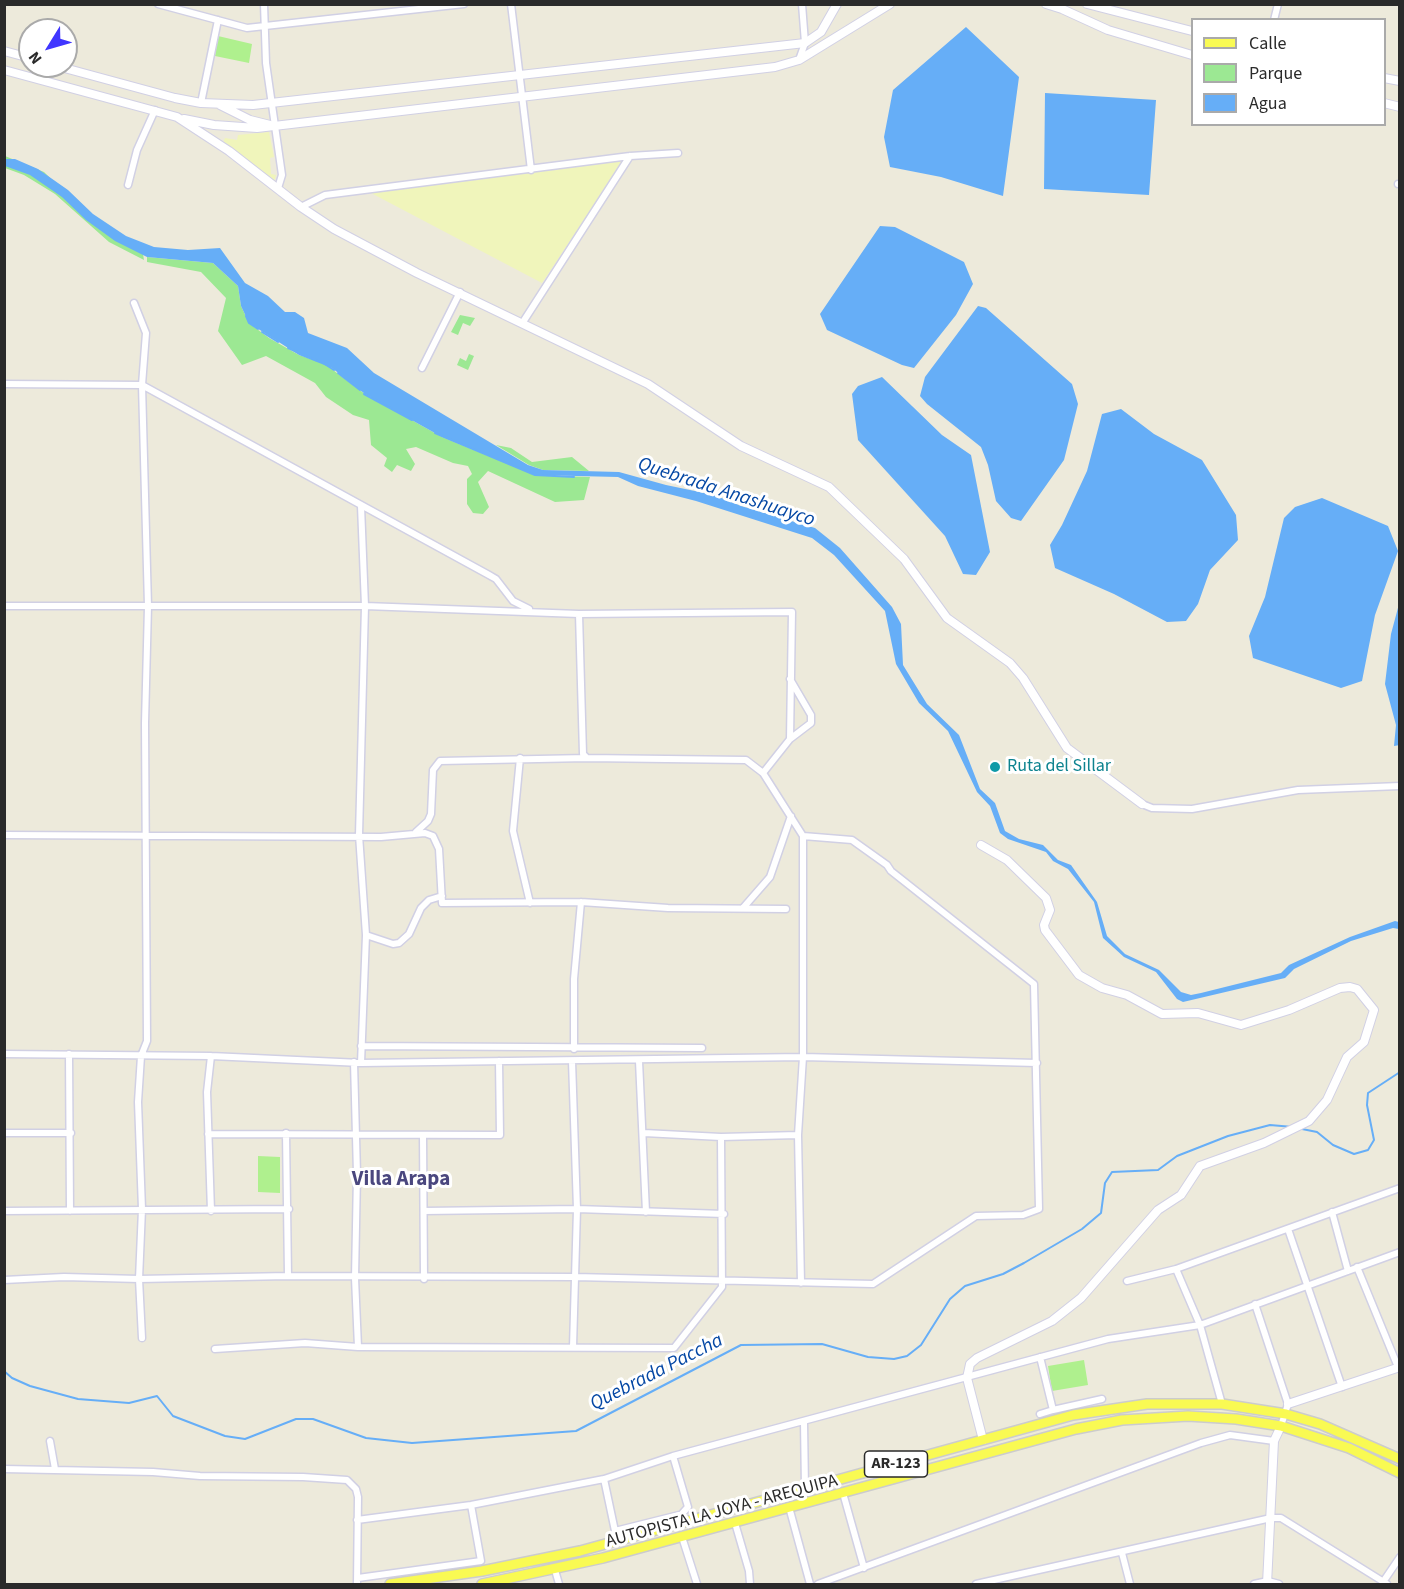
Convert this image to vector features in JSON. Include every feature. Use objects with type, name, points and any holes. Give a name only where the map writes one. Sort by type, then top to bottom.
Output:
[{"type":"main road","name":"AUTOPISTA LA JOYA - AREQUIPA","points":[[390,1584],[524,1563],[1073,1415],[1106,1409],[1147,1404],[1222,1404],[1286,1414],[1320,1424],[1400,1459]]},
{"type":"main road","name":"AUTOPISTA LA JOYA - AREQUIPA","points":[[482,1584],[555,1570],[1076,1429],[1122,1420],[1188,1416],[1236,1419],[1281,1426],[1330,1440],[1400,1473]]},
{"type":"street","points":[[158,4],[247,28],[464,4]]},
{"type":"street","points":[[264,4],[270,103],[282,175],[278,188]]},
{"type":"street","points":[[511,4],[531,170]]},
{"type":"street","points":[[799,60],[805,43],[802,4]]},
{"type":"street","points":[[78,71],[201,103],[270,103],[805,43],[821,32],[837,4]]},
{"type":"street","points":[[4,69],[177,117],[245,129],[521,95],[775,68],[799,60],[890,4]]},
{"type":"street","points":[[1046,4],[1108,30],[1191,55]]},
{"type":"street","points":[[1087,4],[1191,31]]},
{"type":"street","points":[[201,103],[218,20]]},
{"type":"street","points":[[218,104],[250,120],[274,126]]},
{"type":"street","points":[[128,185],[137,150],[155,110]]},
{"type":"street","points":[[177,117],[278,188],[301,207],[373,250],[648,384],[755,454],[829,487],[904,559],[947,618],[1010,663],[1023,678],[1067,748],[1142,804],[1152,808],[1192,809],[1299,790],[1400,786]]},
{"type":"street","points":[[301,207],[324,195],[630,156],[678,153]]},
{"type":"street","points":[[524,322],[630,156]]},
{"type":"street","points":[[422,368],[460,292]]},
{"type":"street","points":[[134,303],[146,333],[142,385],[148,606],[147,1041],[141,1056],[138,1102],[142,1209],[139,1280],[142,1338]]},
{"type":"street","points":[[4,384],[142,385],[496,579],[513,601],[532,611]]},
{"type":"street","points":[[361,506],[365,606],[359,835],[366,935],[361,1063]]},
{"type":"street","points":[[4,606],[365,606],[579,614],[792,612],[790,739]]},
{"type":"street","points":[[579,614],[581,745],[583,754],[587,758]]},
{"type":"street","points":[[763,772],[790,739],[811,723],[811,716],[790,679]]},
{"type":"street","points":[[520,758],[513,831],[530,903]]},
{"type":"street","points":[[416,832],[428,821],[431,814],[435,764],[446,759],[746,760],[763,772],[803,836],[803,1057],[798,1135],[801,1283]]},
{"type":"street","points":[[743,908],[771,877],[791,816]]},
{"type":"street","points":[[4,835],[359,835],[381,837],[416,832],[433,836],[436,841],[442,903],[581,902],[668,908],[786,909]]},
{"type":"street","points":[[4,1280],[64,1277],[139,1280],[288,1276],[424,1279],[575,1277],[873,1284],[976,1216],[1023,1215],[1039,1209],[1038,1063],[1034,984],[891,872],[887,865],[852,840],[803,836]]},
{"type":"street","points":[[981,845],[1008,860],[1046,898],[1050,910],[1044,925],[1045,930],[1079,975],[1102,988],[1127,995],[1162,1014],[1198,1012],[1240,1025],[1288,1010],[1340,988],[1357,989],[1374,1010],[1364,1042],[1347,1057],[1327,1100],[1309,1121],[1264,1143],[1200,1166],[1181,1195],[1158,1210],[1081,1298],[1052,1321],[977,1358],[970,1365],[967,1378],[983,1440]]},
{"type":"street","points":[[366,935],[393,944],[399,943],[410,934],[421,908],[429,900],[442,896]]},
{"type":"street","points":[[574,1049],[574,979],[581,902]]},
{"type":"street","points":[[361,1046],[702,1048]]},
{"type":"street","points":[[4,1054],[211,1056],[361,1063],[803,1057],[1038,1063]]},
{"type":"street","points":[[69,1054],[70,1211]]},
{"type":"street","points":[[211,1056],[207,1092],[211,1211]]},
{"type":"street","points":[[208,1134],[500,1135],[499,1061]]},
{"type":"street","points":[[572,1061],[577,1209],[573,1347]]},
{"type":"street","points":[[639,1061],[646,1212]]},
{"type":"street","points":[[354,1062],[357,1174],[355,1278],[358,1347]]},
{"type":"street","points":[[4,1133],[71,1133]]},
{"type":"street","points":[[286,1133],[289,1209],[288,1276]]},
{"type":"street","points":[[644,1133],[721,1137],[798,1135]]},
{"type":"street","points":[[423,1134],[424,1279]]},
{"type":"street","points":[[215,1349],[305,1343],[358,1347],[674,1348],[722,1287],[724,1214],[721,1137]]},
{"type":"street","points":[[1127,1281],[1176,1269],[1400,1188]]},
{"type":"street","points":[[4,1211],[289,1209]]},
{"type":"street","points":[[424,1211],[577,1209],[724,1214]]},
{"type":"street","points":[[1332,1212],[1347,1271]]},
{"type":"street","points":[[1288,1229],[1342,1387]]},
{"type":"street","points":[[357,1520],[471,1505],[604,1479],[673,1456],[1108,1339],[1200,1325],[1400,1252]]},
{"type":"street","points":[[1288,1404],[1399,1367],[1357,1267]]},
{"type":"street","points":[[1176,1269],[1200,1325],[1222,1404]]},
{"type":"street","points":[[1255,1304],[1288,1404],[1274,1441],[1268,1583]]},
{"type":"street","points":[[1040,1358],[1053,1410]]},
{"type":"street","points":[[1040,1414],[1102,1399]]},
{"type":"street","points":[[804,1422],[805,1489]]},
{"type":"street","points":[[818,1584],[1201,1443],[1230,1435],[1274,1441]]},
{"type":"street","points":[[50,1441],[55,1469]]},
{"type":"street","points":[[604,1479],[615,1531],[679,1520],[688,1507],[673,1456]]},
{"type":"street","points":[[4,1469],[347,1480],[356,1489],[358,1497],[357,1581],[481,1561],[471,1505]]},
{"type":"street","points":[[843,1493],[864,1568]]},
{"type":"street","points":[[789,1507],[810,1584]]},
{"type":"street","points":[[976,1584],[989,1583],[1271,1518],[1281,1518],[1385,1583],[1400,1557]]},
{"type":"street","points":[[735,1522],[749,1571],[750,1584]]},
{"type":"street","points":[[682,1537],[697,1584]]},
{"type":"street","points":[[1122,1553],[1130,1584]]},
{"type":"street","points":[[555,1570],[559,1584]]},
{"type":"street","points":[[1254,1584],[1279,1584]]},
{"type":"green space","points":[[218,36],[252,44],[249,63],[215,56]]},
{"type":"green space","points":[[5,156],[44,172],[92,219],[142,248],[144,260],[109,242],[55,194],[24,175],[5,168]]},
{"type":"green space","points":[[147,257],[213,263],[238,286],[241,306],[249,323],[269,338],[299,355],[325,364],[365,394],[442,437],[535,475],[590,477],[584,500],[555,502],[488,471],[478,482],[489,507],[483,514],[473,513],[467,504],[467,479],[472,474],[468,466],[453,463],[416,447],[406,449],[415,464],[411,471],[397,465],[392,472],[384,466],[387,458],[371,445],[369,420],[353,415],[326,397],[315,383],[266,356],[242,365],[218,331],[226,298],[201,272],[147,262]]},
{"type":"green space","points":[[460,315],[475,318],[470,326],[463,323],[458,335],[451,332]]},
{"type":"green space","points":[[469,354],[474,356],[468,370],[457,365],[460,358],[466,361]]},
{"type":"green space","points":[[496,445],[511,448],[532,462],[572,457],[589,471],[543,470],[529,465]]},
{"type":"green space","points":[[258,1156],[280,1157],[280,1193],[258,1192]]},
{"type":"green space","points":[[1084,1360],[1088,1385],[1052,1391],[1048,1366]]},
{"type":"sand","points":[[269,132],[274,157],[270,158],[271,174],[276,175],[274,182],[223,143],[225,138],[237,140],[238,135]]},
{"type":"sand","points":[[625,159],[542,283],[371,193]]},
{"type":"water","points":[[966,27],[1019,77],[1003,196],[941,177],[890,167],[884,137],[893,90]]},
{"type":"water","points":[[1045,93],[1156,100],[1149,195],[1044,189]]},
{"type":"water","points":[[4,159],[15,159],[38,169],[68,190],[93,214],[126,236],[154,247],[188,250],[220,248],[245,283],[268,296],[285,312],[295,312],[304,318],[308,333],[347,348],[374,373],[528,465],[543,470],[619,472],[714,495],[741,506],[815,528],[840,548],[892,607],[901,624],[903,665],[927,704],[959,735],[980,789],[995,803],[1005,831],[1019,839],[1043,845],[1058,860],[1071,865],[1097,902],[1107,936],[1125,954],[1159,970],[1181,992],[1191,995],[1281,973],[1289,965],[1350,937],[1395,921],[1399,922],[1399,929],[1393,928],[1351,941],[1294,969],[1285,978],[1183,1002],[1177,999],[1156,972],[1124,957],[1103,938],[1094,902],[1068,869],[1053,861],[1046,852],[1008,839],[1000,833],[990,806],[977,792],[948,731],[919,703],[896,664],[885,611],[834,555],[812,538],[696,501],[638,486],[618,477],[535,475],[442,437],[365,394],[332,368],[299,355],[249,323],[241,306],[238,286],[213,263],[147,257],[115,241],[86,220],[62,197],[30,175],[5,166]]},
{"type":"water","points":[[880,226],[895,227],[964,262],[973,284],[956,315],[914,368],[902,365],[827,330],[820,314]]},
{"type":"water","points":[[978,306],[986,308],[1072,384],[1078,404],[1064,460],[1021,521],[1011,518],[996,501],[988,465],[981,447],[920,396],[925,377]]},
{"type":"water","points":[[882,377],[942,435],[971,455],[990,552],[976,575],[963,574],[945,536],[858,440],[852,394],[858,386]]},
{"type":"water","points":[[1121,409],[1154,434],[1202,460],[1236,515],[1238,540],[1210,570],[1198,604],[1186,621],[1167,622],[1114,594],[1055,568],[1050,545],[1087,471],[1102,414]]},
{"type":"water","points":[[1322,498],[1388,526],[1398,551],[1375,615],[1362,681],[1341,688],[1253,658],[1249,636],[1265,597],[1284,518],[1295,507]]},
{"type":"water","points":[[1399,604],[1400,745],[1394,746],[1396,725],[1385,684],[1391,634]]},
{"type":"waterway","name":"Quebrada Anashuayco","points":[[246,316],[249,323],[258,329]]},
{"type":"waterway","name":"Quebrada Anashuayco","points":[[262,332],[278,342]]},
{"type":"waterway","name":"Quebrada Anashuayco","points":[[288,348],[318,361]]},
{"type":"waterway","name":"Quebrada Anashuayco","points":[[323,363],[334,370]]},
{"type":"waterway","name":"Quebrada Anashuayco","points":[[338,373],[360,390]]},
{"type":"waterway","name":"Quebrada Anashuayco","points":[[364,394],[412,420]]},
{"type":"waterway","name":"Quebrada Anashuayco","points":[[435,433],[535,475],[574,477]]},
{"type":"waterway","name":"Quebrada Paccha","points":[[1302,1129],[1317,1132],[1333,1145],[1354,1154],[1368,1150],[1374,1140],[1367,1105],[1368,1093],[1400,1072]]},
{"type":"waterway","name":"Quebrada Paccha","points":[[4,1371],[12,1378],[30,1386],[78,1399],[129,1403],[157,1396],[173,1416],[225,1436],[245,1439],[296,1419],[313,1419],[366,1438],[412,1443],[576,1431],[741,1345],[822,1344],[868,1357],[894,1359],[907,1356],[921,1345],[950,1299],[965,1286],[1003,1274],[1024,1263],[1082,1229],[1101,1213],[1105,1183],[1112,1172],[1158,1170],[1177,1156],[1228,1136],[1270,1125],[1293,1127]]},
{"type":"place","name":"Ruta del Sillar","points":[[995,767]]},
{"type":"district","name":"Villa Arapa","points":[[401,1180]]}]
